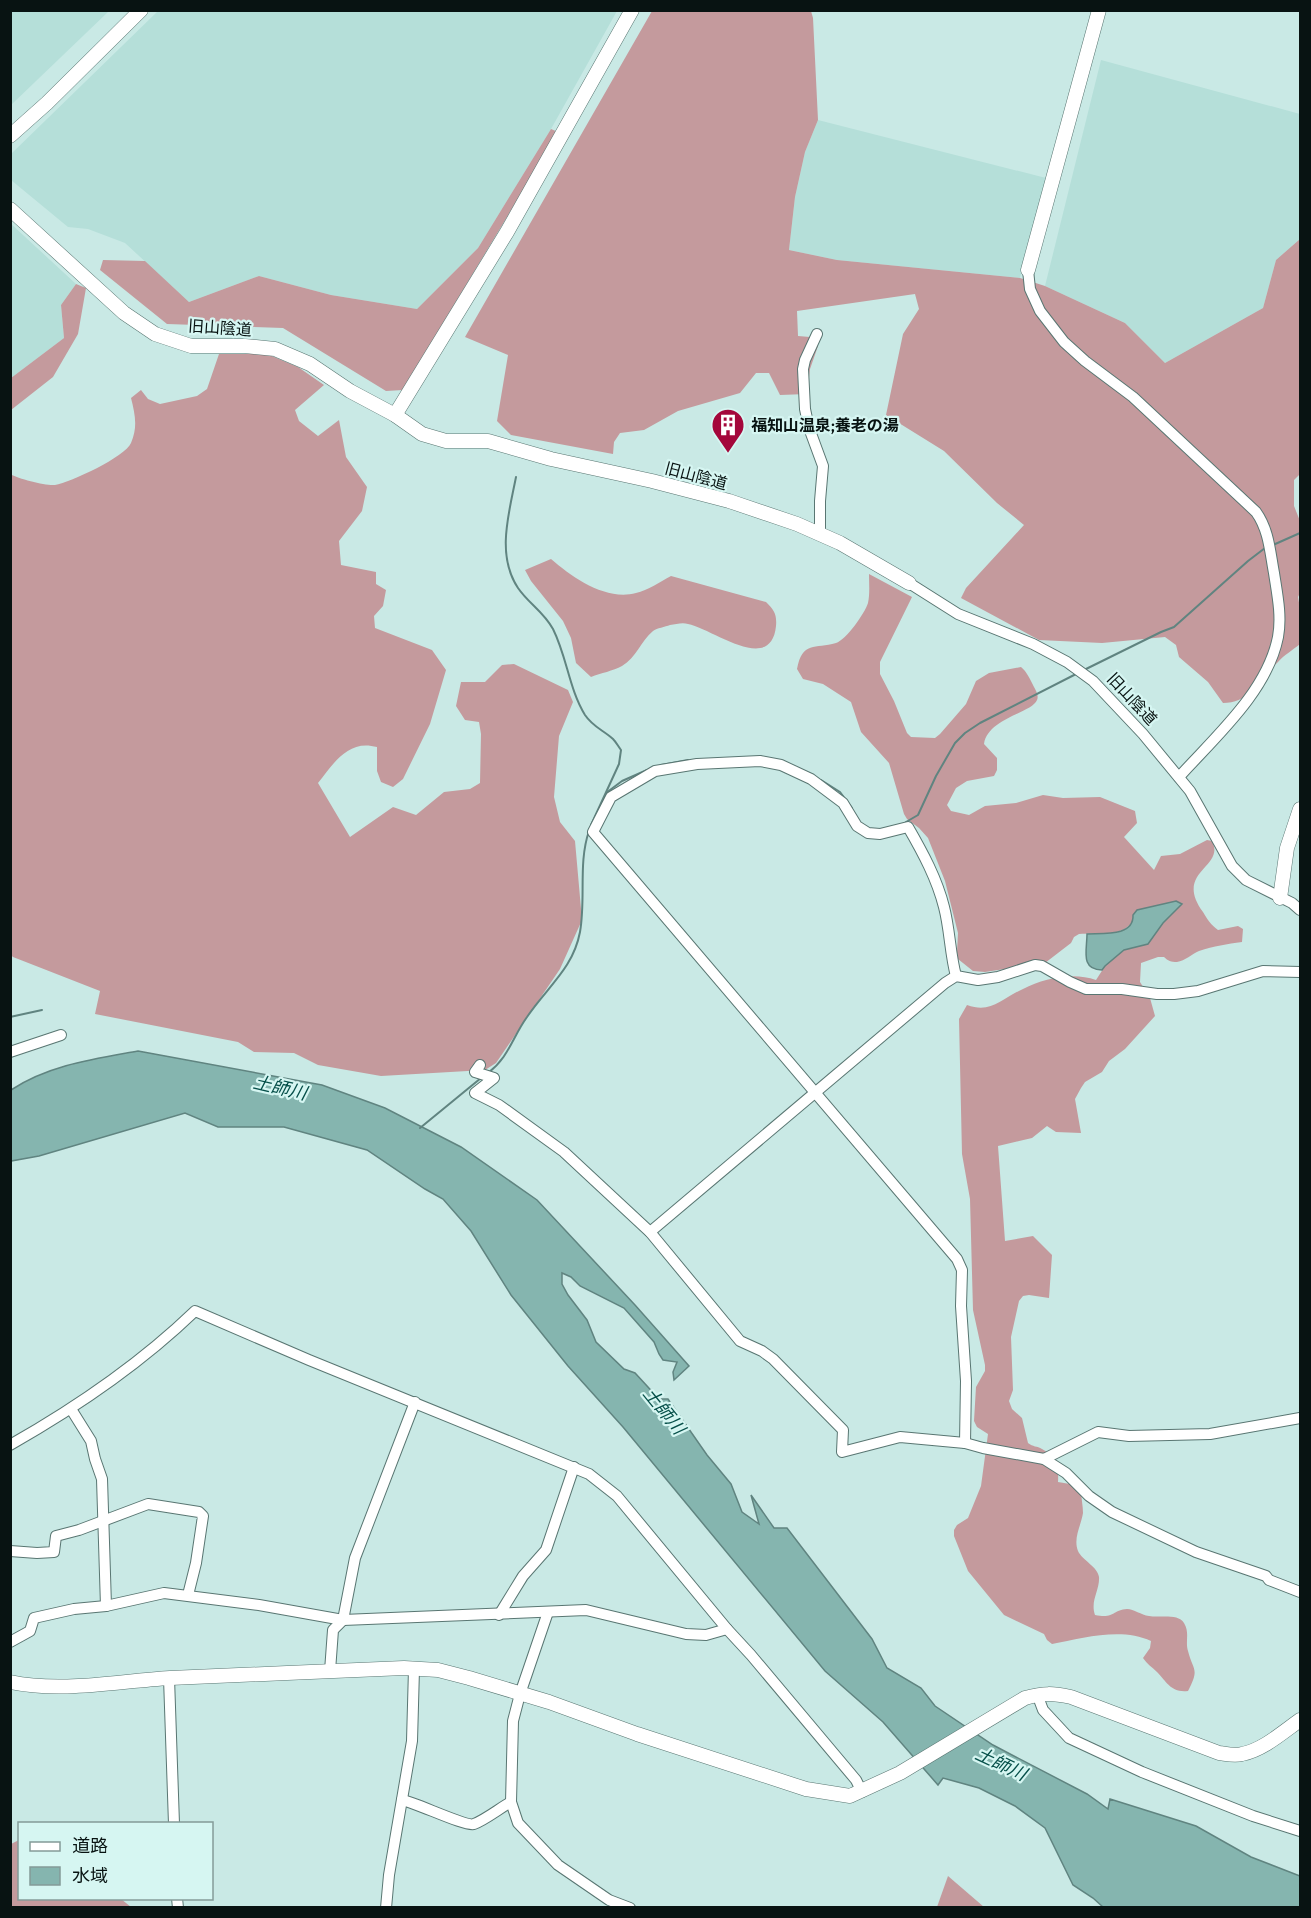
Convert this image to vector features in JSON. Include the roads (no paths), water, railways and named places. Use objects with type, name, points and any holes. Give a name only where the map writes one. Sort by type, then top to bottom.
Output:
[{"type":"street","points":[[10,136],[47,103],[141,10]]},
{"type":"street","points":[[395,415],[507,232],[632,10]]},
{"type":"street","points":[[1099,10],[1028,270],[1030,289],[1040,311],[1064,342],[1084,361],[1133,397],[1256,512],[1263,521],[1268,539],[1279,609],[1278,636],[1261,678],[1245,704],[1179,777]]},
{"type":"street","name":"旧山陰道","points":[[10,208],[124,313],[155,334],[191,346],[245,346],[275,349],[310,364],[350,391],[395,415],[422,434],[446,441],[488,441],[551,459],[729,501],[797,524],[840,543],[958,614],[1033,644],[1067,662],[1093,681],[1143,734],[1179,777],[1190,791],[1232,866],[1246,880],[1292,903],[1300,910]]},
{"type":"street","points":[[817,334],[803,369],[805,409],[809,428],[823,466],[820,534]]},
{"type":"street","points":[[956,976],[951,957],[945,908],[931,868],[908,827],[888,833],[868,833],[856,826],[843,803],[811,779],[781,765],[760,761],[697,764],[655,771],[611,797],[593,832],[957,1259],[962,1270],[961,1306],[966,1381],[964,1443]]},
{"type":"street","points":[[1280,898],[1287,848],[1300,809]]},
{"type":"street","points":[[650,1232],[956,976],[978,980],[998,977],[1035,965],[1042,966],[1086,989],[1122,989],[1174,994],[1198,991],[1263,971],[1300,972]]},
{"type":"street","points":[[10,1052],[61,1035]]},
{"type":"street","points":[[480,1065],[476,1072],[494,1078],[476,1093],[507,1111],[564,1152],[650,1232],[740,1341],[752,1345],[773,1359],[834,1419],[843,1430],[842,1452],[900,1437],[964,1443],[1044,1459],[1066,1473],[1089,1496],[1112,1512],[1196,1552],[1266,1576],[1269,1580],[1300,1592]]},
{"type":"street","points":[[10,1445],[71,1409],[133,1365],[171,1335],[195,1311],[589,1474],[617,1496],[856,1779],[862,1792]]},
{"type":"street","points":[[330,1671],[333,1630],[343,1620],[355,1558],[415,1402]]},
{"type":"street","points":[[71,1409],[91,1441],[102,1479],[106,1606]]},
{"type":"street","points":[[1044,1459],[1098,1432],[1129,1436],[1210,1434],[1300,1418]]},
{"type":"street","points":[[499,1615],[523,1576],[546,1550],[574,1467]]},
{"type":"street","points":[[10,1551],[54,1552],[56,1536],[79,1530],[148,1504],[199,1512],[203,1516],[196,1563],[188,1595]]},
{"type":"street","points":[[10,1642],[30,1631],[34,1618],[74,1609],[106,1606],[164,1593],[259,1605],[343,1620],[586,1610],[686,1634],[706,1635],[727,1629]]},
{"type":"street","points":[[548,1612],[513,1721],[511,1802],[518,1823],[558,1865],[609,1900],[630,1908]]},
{"type":"street","points":[[386,1908],[389,1875],[412,1741],[414,1669]]},
{"type":"street","points":[[10,1682],[52,1686],[330,1671],[438,1670],[520,1694],[806,1789],[850,1796],[900,1773],[1031,1696],[1047,1693],[1071,1697],[1218,1753],[1234,1756],[1263,1746],[1300,1720]]},
{"type":"street","points":[[169,1678],[174,1822]]},
{"type":"street","points":[[1031,1696],[1069,1738],[1153,1776],[1253,1816],[1300,1831]]},
{"type":"street","points":[[402,1800],[441,1813],[466,1825],[474,1824],[511,1802]]},
{"type":"water","points":[[1176,901],[1182,904],[1163,923],[1148,944],[1124,950],[1102,970],[1090,967],[1086,958],[1087,934],[1123,930],[1132,922],[1137,910]]},
{"type":"water","name":"土師川","points":[[138,1051],[322,1085],[385,1108],[461,1147],[537,1200],[689,1366],[674,1380],[673,1372],[677,1362],[663,1360],[654,1342],[624,1308],[580,1286],[571,1277],[562,1273],[562,1284],[587,1320],[596,1342],[624,1369],[635,1373],[659,1399],[668,1399],[707,1455],[731,1484],[742,1512],[759,1524],[751,1495],[774,1528],[787,1528],[872,1639],[887,1668],[921,1688],[935,1706],[993,1745],[1087,1794],[1108,1809],[1110,1799],[1196,1826],[1251,1857],[1300,1876],[1300,1907],[1103,1907],[1073,1885],[1045,1828],[1015,1806],[979,1788],[943,1778],[938,1785],[883,1722],[825,1671],[623,1427],[568,1366],[511,1295],[471,1231],[443,1199],[367,1150],[284,1127],[218,1127],[185,1113],[39,1156],[11,1161],[11,1090],[41,1074],[56,1069],[88,1060]]},
{"type":"waterway","points":[[516,477],[506,534],[507,562],[511,575],[522,594],[545,617],[553,629],[575,695],[585,715],[613,739],[621,750],[619,764],[591,825]]},
{"type":"waterway","points":[[1273,545],[1300,533]]},
{"type":"waterway","points":[[1086,669],[1174,627],[1265,548]]},
{"type":"waterway","points":[[906,822],[918,815],[936,776],[955,743],[965,733],[1078,673]]},
{"type":"waterway","points":[[661,765],[688,760]]},
{"type":"waterway","points":[[606,793],[622,781],[647,770]]},
{"type":"waterway","points":[[821,780],[840,792],[852,808]]},
{"type":"waterway","points":[[488,1073],[506,1054],[527,1017],[572,957],[582,919],[583,868],[589,831]]},
{"type":"waterway","points":[[10,1017],[42,1010]]},
{"type":"waterway","points":[[420,1128],[481,1078]]},
{"type":"place","name":"福知山温泉;養老の湯","points":[[728,454]]}]
